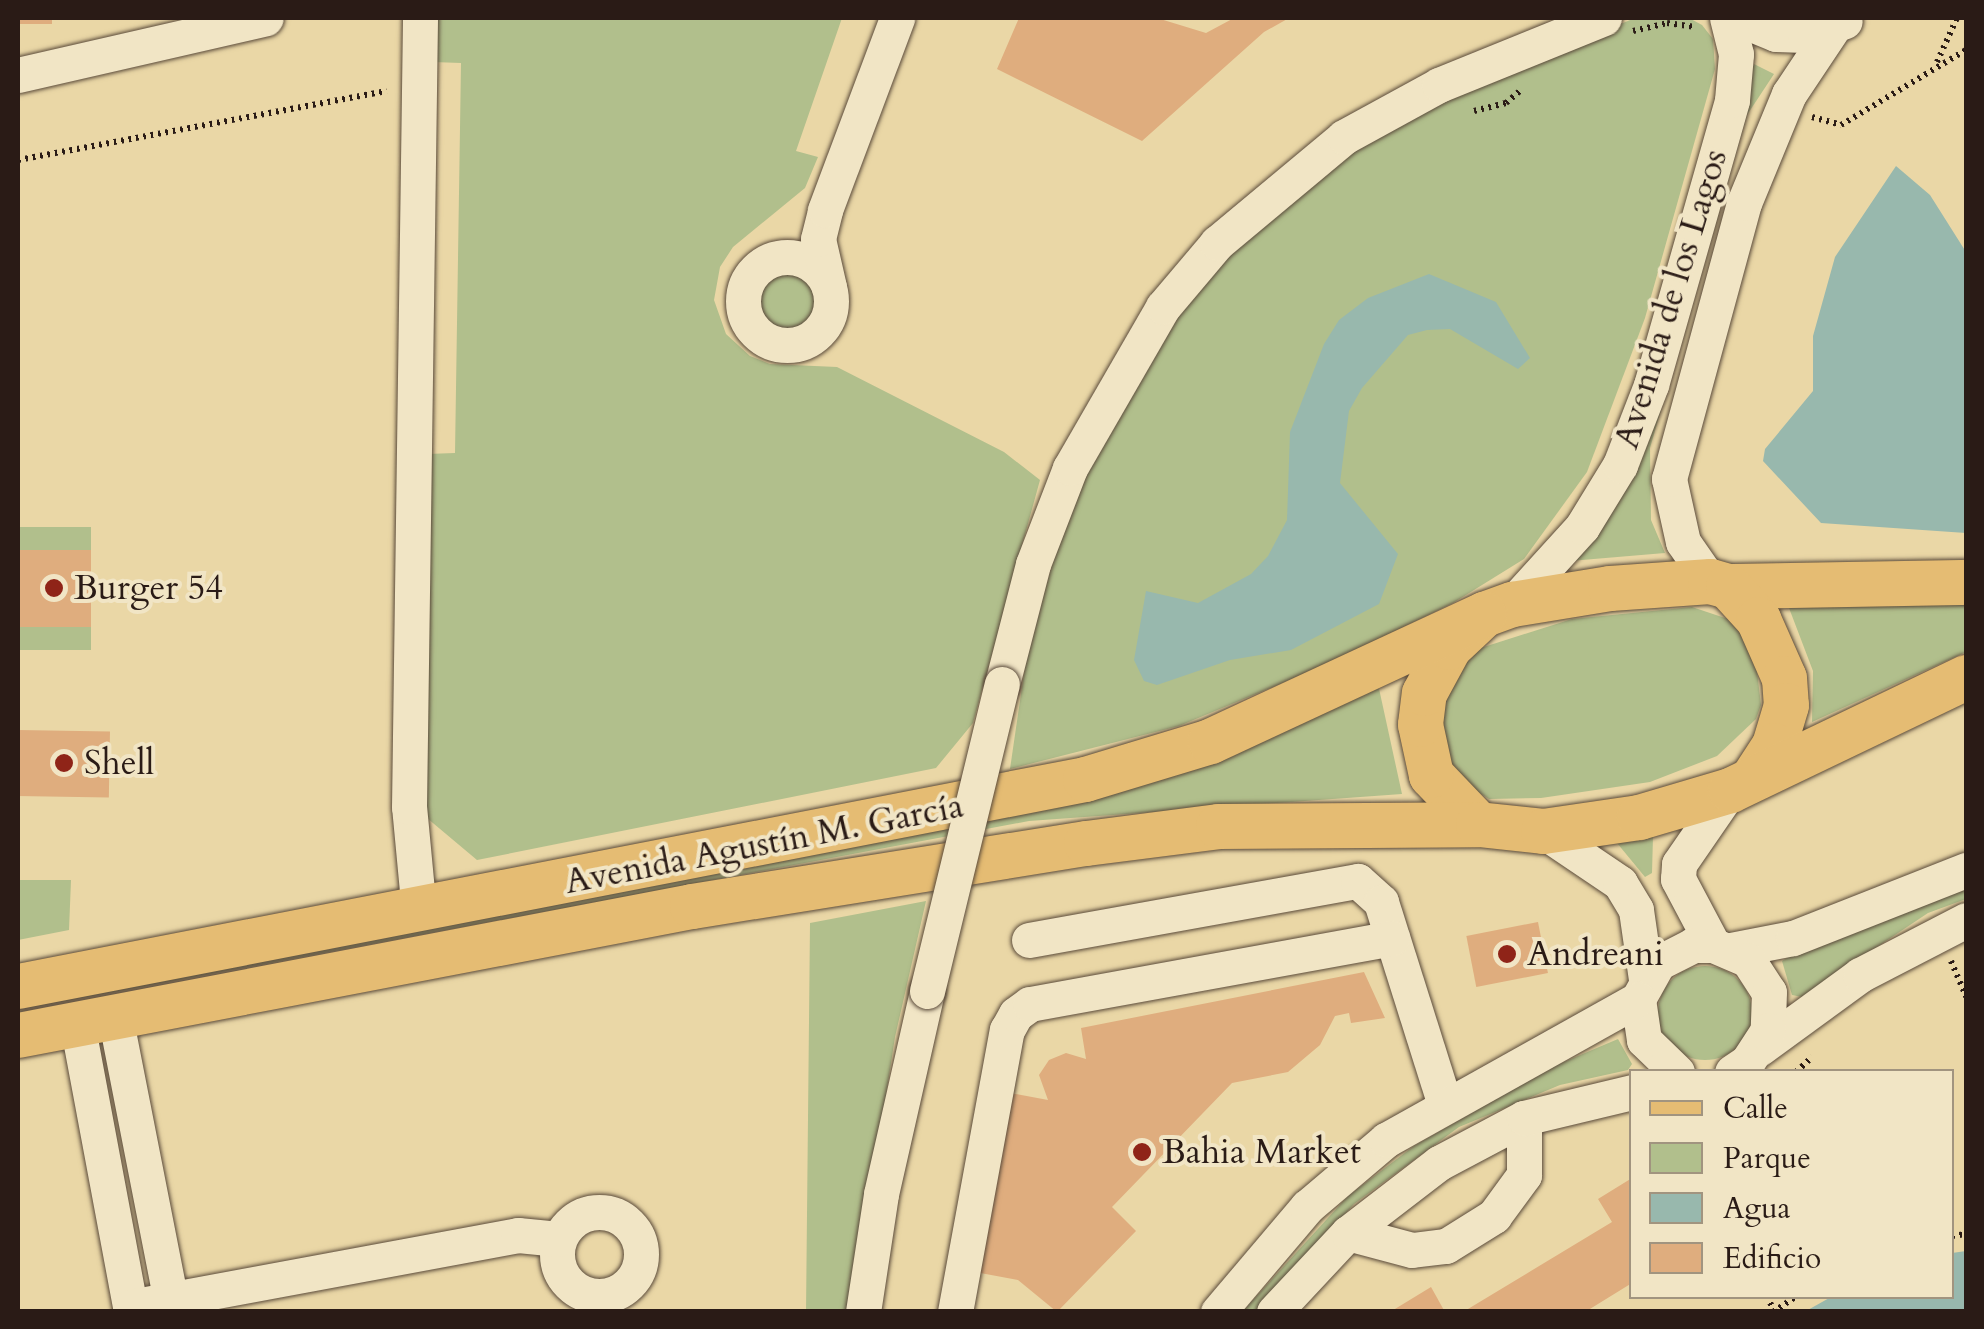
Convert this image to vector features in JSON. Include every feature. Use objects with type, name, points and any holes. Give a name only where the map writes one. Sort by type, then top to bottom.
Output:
[{"type":"main road","points":[[1966,582],[1719,584],[1498,609],[1436,667],[1420,724],[1430,775],[1478,824],[1543,831],[1654,814],[1741,783],[1966,677]]},
{"type":"main road","points":[[1719,584],[1758,619],[1784,678],[1786,705],[1774,746],[1741,783]]},
{"type":"main road","name":"Avenida Agustín M. García","points":[[18,986],[419,912],[1148,763],[1298,703],[1498,609]]},
{"type":"main road","name":"Avenida Agustín M. García","points":[[18,1035],[711,903],[1086,843],[1218,826],[1478,824]]},
{"type":"street","points":[[18,75],[266,18]]},
{"type":"street","points":[[419,912],[410,807],[420,18]]},
{"type":"street","points":[[825,210],[808,235],[750,277],[744,291],[747,319],[767,340],[810,339],[828,316],[829,287],[818,239],[825,210],[897,18]]},
{"type":"street","points":[[862,1312],[881,1194],[926,991],[1033,564],[1070,468],[1163,307],[1273,190],[1344,136],[1509,53],[1560,18]]},
{"type":"street","points":[[1737,18],[1776,34],[1842,23]]},
{"type":"street","name":"Avenida de los Lagos","points":[[1719,584],[1683,542],[1669,479],[1744,202],[1782,108],[1842,23]]},
{"type":"street","name":"Avenida de los Lagos","points":[[1498,609],[1582,527],[1620,465],[1651,385],[1732,100],[1736,54],[1714,24]]},
{"type":"street","points":[[1509,53],[1611,27]]},
{"type":"street","points":[[773,259],[813,265],[829,287]]},
{"type":"street","points":[[1741,783],[1679,864],[1678,879],[1722,947],[1760,974],[1769,992],[1768,1030],[1760,1048]]},
{"type":"street","points":[[1543,831],[1620,883],[1636,910],[1644,1040],[1674,1069]]},
{"type":"street","points":[[1218,1312],[1318,1196],[1386,1140],[1642,989],[1674,951],[1793,938],[1966,870]]},
{"type":"street","points":[[1029,940],[1358,881],[1381,902],[1445,1105]]},
{"type":"street","points":[[1736,1069],[1860,975],[1966,920]]},
{"type":"street","points":[[954,1312],[1007,1030],[1016,1014],[1030,1004],[1392,938]]},
{"type":"street","points":[[96,1020],[171,1306]]},
{"type":"street","points":[[96,1020],[131,1309],[171,1306],[518,1235],[559,1239]]},
{"type":"street","points":[[1274,1312],[1348,1234],[1439,1163],[1524,1118],[1629,1093]]},
{"type":"street","points":[[1348,1234],[1429,1248],[1446,1246],[1494,1216],[1524,1174],[1524,1118]]},
{"type":"path","points":[[1936,63],[1957,18]]},
{"type":"path","points":[[1611,27],[1714,24]]},
{"type":"path","points":[[1782,108],[1840,125],[1936,63],[1966,50]]},
{"type":"path","points":[[1470,112],[1506,103],[1534,79]]},
{"type":"path","points":[[18,160],[418,86]]},
{"type":"green space","points":[[433,18],[842,18],[796,151],[818,157],[805,188],[733,247],[720,267],[714,300],[726,334],[750,356],[770,364],[837,367],[1004,452],[1040,480],[973,723],[936,768],[477,860],[421,813],[427,454],[455,453],[461,63],[433,62]]},
{"type":"green space","points":[[1635,18],[1689,18],[1702,25],[1713,39],[1715,69],[1645,318],[1587,472],[1524,559],[1453,603],[1321,667],[1179,726],[1010,769],[1028,646],[1063,529],[1096,446],[1183,303],[1268,213],[1346,153],[1431,103]]},
{"type":"green space","points":[[1754,64],[1774,74],[1747,115],[1650,448],[1651,520],[1665,553],[1570,561]]},
{"type":"green space","points":[[787,270],[809,279],[818,301],[809,323],[787,332],[765,323],[756,301],[765,279]]},
{"type":"green space","points":[[18,527],[91,527],[91,550],[18,550]]},
{"type":"green space","points":[[1966,599],[1966,652],[1812,722],[1813,671],[1789,608]]},
{"type":"green space","points":[[1692,607],[1731,620],[1755,655],[1761,705],[1756,719],[1717,756],[1650,782],[1541,798],[1489,799],[1458,779],[1432,713],[1465,653],[1572,619]]},
{"type":"green space","points":[[18,627],[91,627],[91,650],[18,650]]},
{"type":"green space","points":[[1378,684],[1402,794],[1029,821],[18,1010],[18,995],[1027,806]]},
{"type":"green space","points":[[1653,836],[1652,873],[1645,877],[1617,843]]},
{"type":"green space","points":[[18,880],[71,880],[69,930],[18,940]]},
{"type":"green space","points":[[1966,886],[1966,899],[1928,913],[1802,997],[1792,995],[1782,961],[1834,933]]},
{"type":"green space","points":[[926,901],[895,1037],[853,1311],[806,1312],[810,923]]},
{"type":"green space","points":[[1696,966],[1714,966],[1739,979],[1749,995],[1749,1031],[1739,1047],[1714,1060],[1696,1060],[1671,1047],[1658,1022],[1658,1004],[1671,979]]},
{"type":"green space","points":[[1618,1039],[1632,1064],[1628,1070],[1560,1085],[1459,1127],[1354,1204],[1256,1311],[1242,1312],[1348,1196],[1414,1146],[1552,1067]]},
{"type":"water","points":[[1896,166],[1930,195],[1966,252],[1966,533],[1821,523],[1763,461],[1765,449],[1813,391],[1813,336],[1835,257]]},
{"type":"water","points":[[1429,274],[1496,302],[1530,358],[1518,369],[1450,329],[1427,330],[1408,335],[1362,388],[1349,411],[1340,483],[1398,554],[1379,604],[1291,650],[1230,660],[1157,685],[1144,681],[1134,660],[1146,591],[1198,603],[1251,574],[1268,556],[1287,520],[1290,432],[1324,344],[1339,320],[1368,298]]},
{"type":"water","points":[[1966,1251],[1966,1311],[1806,1311],[1827,1299],[1954,1299],[1954,1253]]},
{"type":"building","points":[[18,18],[52,18],[52,24],[18,24]]},
{"type":"building","points":[[1019,18],[1157,18],[1206,33],[1234,18],[1289,18],[1264,32],[1142,141],[997,69]]},
{"type":"building","name":"Burger 54","points":[[18,550],[91,550],[91,627],[18,627]]},
{"type":"building","name":"Shell","points":[[18,730],[110,732],[109,798],[18,796]]},
{"type":"building","name":"Andreani","points":[[1538,922],[1548,973],[1476,987],[1466,936]]},
{"type":"building","points":[[1364,972],[1385,1018],[1351,1023],[1349,1013],[1335,1016],[1320,1045],[1288,1072],[1232,1083],[1112,1207],[1136,1231],[1057,1312],[1018,1280],[975,1272],[1010,1093],[1048,1100],[1039,1075],[1049,1060],[1066,1053],[1086,1059],[1081,1028]]},
{"type":"building","points":[[1629,1180],[1629,1285],[1585,1312],[1463,1312],[1612,1222],[1598,1199]]},
{"type":"building","points":[[1431,1287],[1445,1312],[1390,1312]]},
{"type":"place","name":"Burger 54","points":[[54,588]]},
{"type":"place","name":"Shell","points":[[64,763]]},
{"type":"place","name":"Andreani","points":[[1507,954]]},
{"type":"place","name":"Bahia Market","points":[[1142,1152]]}]
